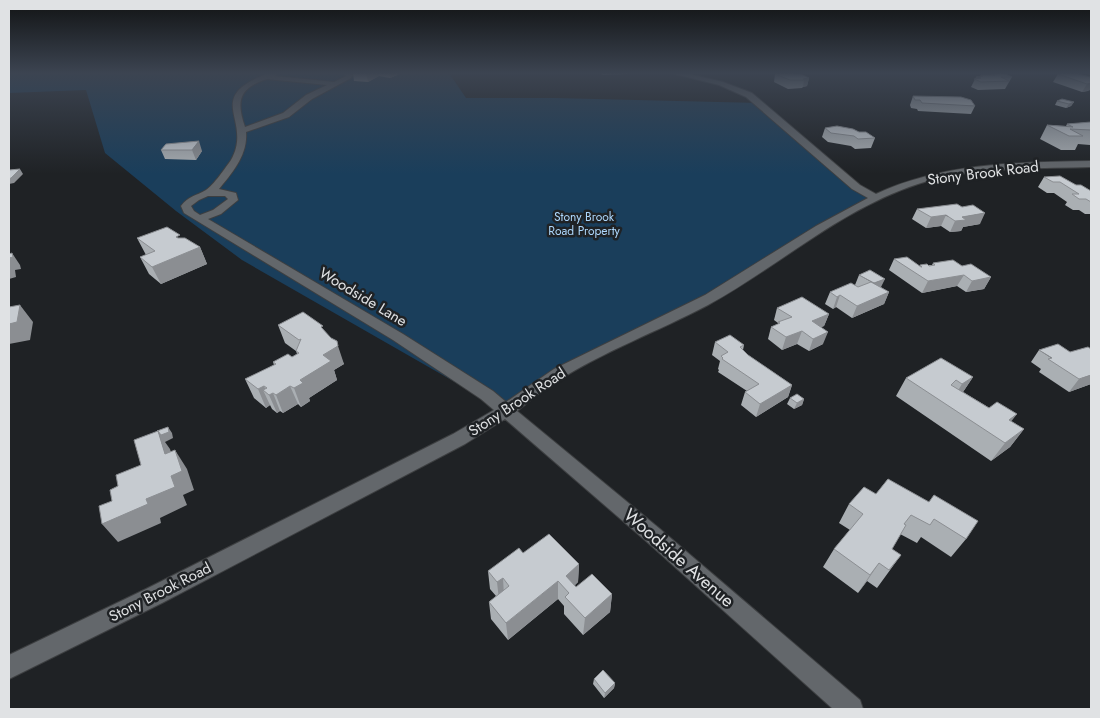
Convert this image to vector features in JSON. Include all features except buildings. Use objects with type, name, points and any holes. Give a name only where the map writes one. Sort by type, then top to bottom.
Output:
[{"type":"street","points":[[235,107],[242,131],[286,115],[297,107]]},
{"type":"street","points":[[762,107],[856,187],[876,198]]},
{"type":"street","name":"Woodside Lane","points":[[242,131],[241,147],[237,156],[211,192],[194,198],[186,206],[189,213],[201,218],[425,354],[506,409]]},
{"type":"street","name":"Stony Brook Road","points":[[9,667],[154,596],[412,464],[482,426],[531,390],[558,373],[705,302],[807,237],[901,186],[944,175],[999,169],[1091,164]]},
{"type":"street","points":[[1072,165],[1091,176]]},
{"type":"street","points":[[201,218],[217,212],[233,200],[232,195],[227,193],[211,192]]},
{"type":"street","name":"Woodside Avenue","points":[[506,409],[653,535],[850,709]]},
{"type":"green space","name":"Stony Brook Road Property","points":[[91,107],[764,107],[871,198],[752,273],[502,409],[242,260],[176,211],[105,153]]}]
